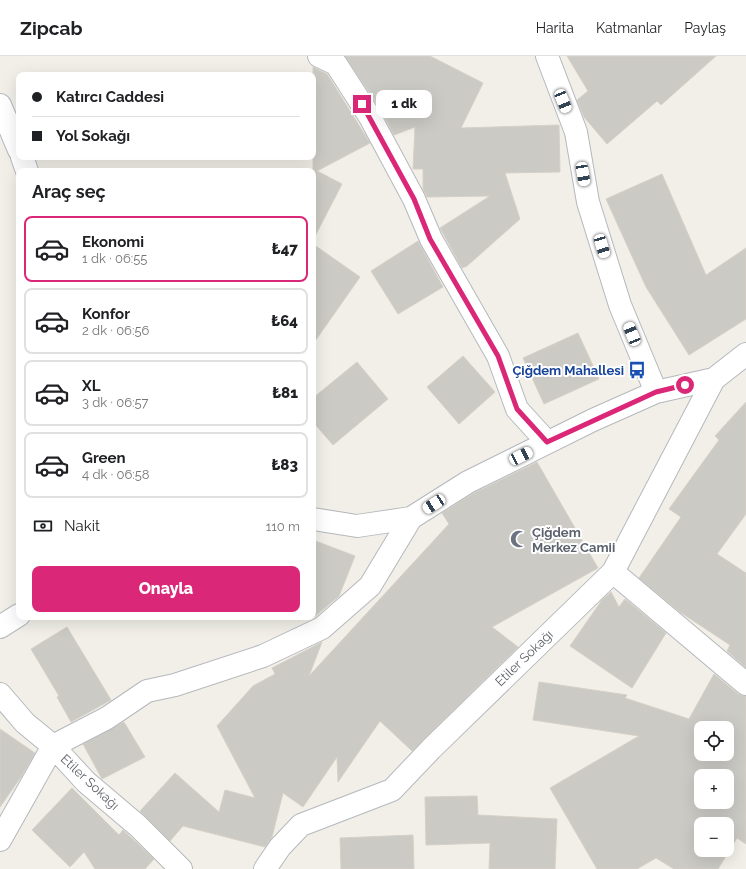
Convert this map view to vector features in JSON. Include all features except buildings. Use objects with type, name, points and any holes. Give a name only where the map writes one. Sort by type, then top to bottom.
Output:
[{"type":"street","points":[[319,56],[336,64],[370,117],[414,199],[430,239],[498,356],[517,409],[547,442]]},
{"type":"street","points":[[547,56],[576,132],[588,202],[620,305],[656,392]]},
{"type":"street","points":[[0,105],[16,143]]},
{"type":"street","points":[[316,519],[357,526],[411,518],[468,482],[547,442],[656,392],[714,379],[746,354]]},
{"type":"street","name":"Etiler Sokağı","points":[[265,869],[280,847],[301,825],[392,790],[431,749],[613,572],[714,379]]},
{"type":"street","points":[[0,840],[53,746],[107,718],[147,692],[175,685],[263,656],[322,628],[370,586],[411,518]]},
{"type":"street","points":[[613,572],[746,684]]},
{"type":"street","points":[[0,627],[16,616]]},
{"type":"street","name":"Etiler Sokağı","points":[[0,694],[25,723],[53,746],[86,782],[138,826],[181,869]]},
{"type":"place","name":"Çiğdem Mahallesi","points":[[637,370]]},
{"type":"place","name":"Çiğdem Merkez Camii","points":[[519,539]]},
{"type":"route","points":[[362,104],[414,199],[430,239],[498,356],[517,409],[547,442],[656,392],[685,385]]}]
